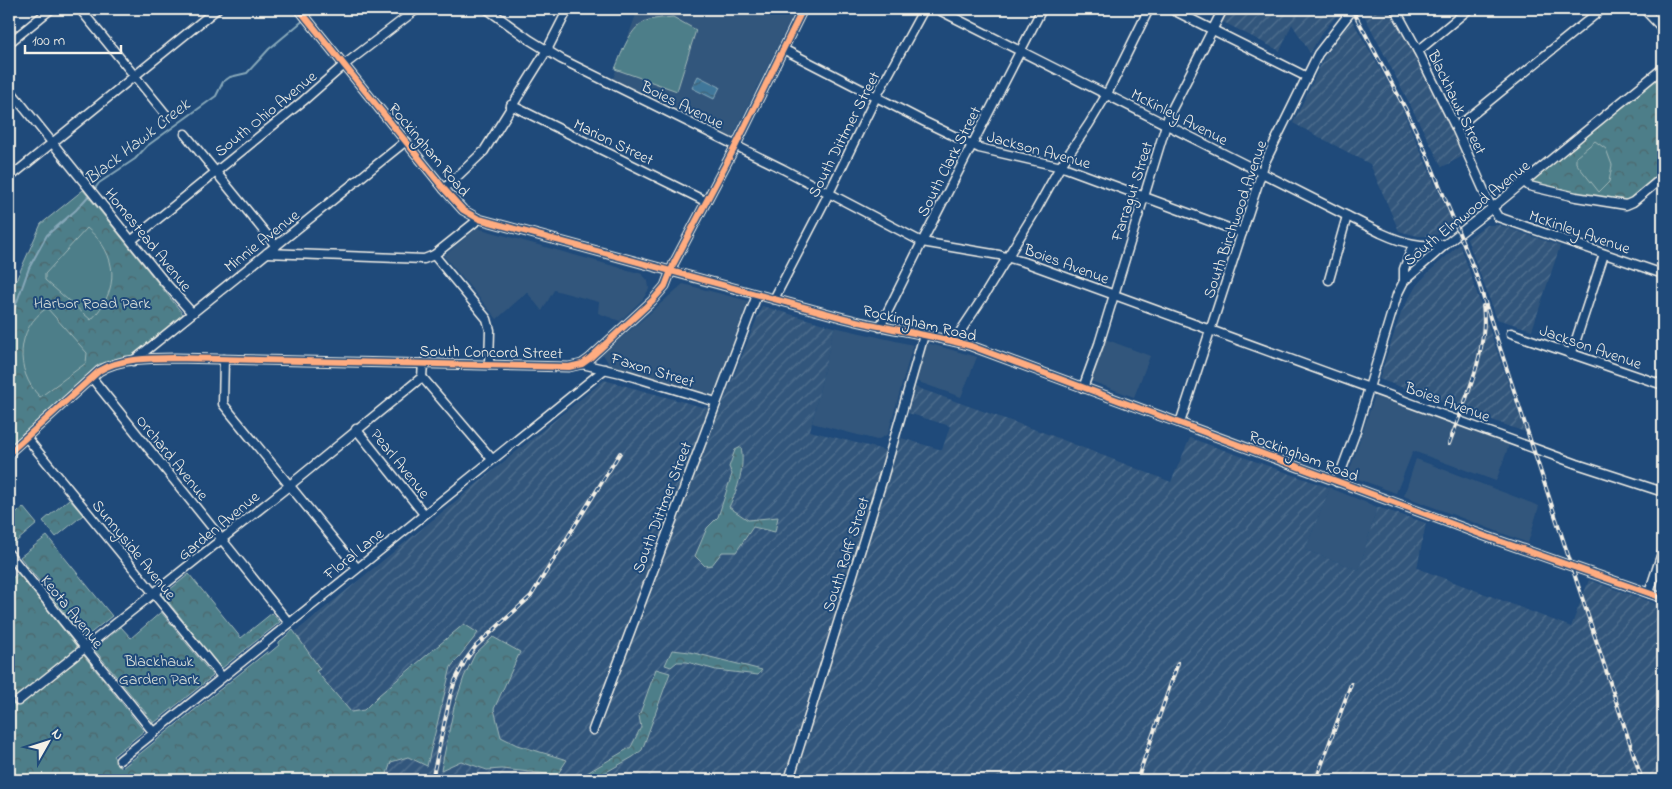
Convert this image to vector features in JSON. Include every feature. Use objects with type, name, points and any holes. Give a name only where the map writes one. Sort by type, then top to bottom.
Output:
[{"type":"street","points":[[9,43],[50,9]]},
{"type":"street","points":[[80,9],[168,117]]},
{"type":"street","points":[[9,178],[217,9]]},
{"type":"street","name":"South Ohio Avenue","points":[[132,240],[303,101],[344,65],[417,9]]},
{"type":"street","name":"Boies Avenue","points":[[487,9],[547,50],[736,145],[922,242],[1008,257],[1368,386],[1577,464],[1663,492]]},
{"type":"street","points":[[444,189],[484,151],[547,50],[568,9]]},
{"type":"street","name":"South Concord Street","points":[[9,453],[99,371],[109,366],[133,361],[170,358],[569,367],[582,364],[652,301],[665,286],[705,201],[736,145],[803,9]]},
{"type":"street","name":"South Dittmer Street","points":[[774,299],[876,97],[924,9]]},
{"type":"street","name":"McKinley Avenue","points":[[937,9],[1400,242],[1431,247],[1446,244]]},
{"type":"street","name":"South Clark Street","points":[[880,327],[1042,9]]},
{"type":"street","points":[[954,341],[982,299],[1060,167],[1107,94],[1149,9]]},
{"type":"street","points":[[1171,9],[1307,77]]},
{"type":"street","name":"Farragut Street","points":[[1083,388],[1099,344],[1169,115],[1223,9]]},
{"type":"street","name":"South Birchwood Avenue","points":[[1180,424],[1265,162],[1318,54],[1353,9]]},
{"type":"street","name":"Blackhawk Street","points":[[1395,9],[1456,128],[1492,208]]},
{"type":"street","points":[[1418,51],[1469,9]]},
{"type":"street","points":[[1456,128],[1602,9]]},
{"type":"street","points":[[1644,9],[1663,29]]},
{"type":"street","name":"Rockingham Road","points":[[300,10],[444,189],[463,210],[479,219],[670,272],[880,327],[954,341],[1502,542],[1663,598]]},
{"type":"street","name":"Jackson Avenue","points":[[783,49],[979,148],[1060,167],[1242,232]]},
{"type":"street","name":"South Elmwood Avenue","points":[[1337,482],[1356,431],[1397,295],[1404,281],[1446,244],[1663,68]]},
{"type":"street","name":"Homestead Avenue","points":[[9,89],[192,313]]},
{"type":"street","name":"Marion Street","points":[[511,105],[705,201]]},
{"type":"street","points":[[184,134],[276,246]]},
{"type":"street","name":"Minnie Avenue","points":[[133,361],[406,141]]},
{"type":"street","points":[[1524,182],[1529,186],[1576,198],[1626,205],[1633,202],[1663,177]]},
{"type":"street","name":"McKinley Avenue","points":[[1492,208],[1498,217],[1663,274]]},
{"type":"street","points":[[1329,280],[1347,216]]},
{"type":"street","points":[[267,253],[424,259],[434,255],[479,219]]},
{"type":"street","points":[[1404,281],[1404,269],[1413,245]]},
{"type":"street","points":[[1571,355],[1604,254]]},
{"type":"street","points":[[434,255],[487,319],[490,330],[489,365]]},
{"type":"street","name":"South Dittmer Street","points":[[594,730],[757,295]]},
{"type":"street","name":"Jackson Avenue","points":[[1511,333],[1663,385]]},
{"type":"street","name":"South Rolff Street","points":[[789,780],[884,478],[924,335]]},
{"type":"street","points":[[224,359],[224,404],[357,568]]},
{"type":"street","points":[[423,363],[422,377],[492,459]]},
{"type":"street","name":"Faxon Street","points":[[582,364],[605,368],[716,402]]},
{"type":"street","name":"Floral Lane","points":[[120,760],[605,368]]},
{"type":"street","name":"Garden Avenue","points":[[18,701],[290,485],[356,429],[422,377]]},
{"type":"street","name":"Orchard Avenue","points":[[92,378],[290,623]]},
{"type":"street","name":"Pearl Avenue","points":[[356,429],[424,514]]},
{"type":"street","name":"Sunnyside Avenue","points":[[26,437],[222,677]]},
{"type":"street","points":[[1650,593],[1663,550]]},
{"type":"street","name":"Keota Avenue","points":[[9,554],[154,733]]},
{"type":"shaded area","points":[[638,9],[796,9],[732,138],[613,79]]},
{"type":"shaded area","points":[[1198,9],[1342,9],[1321,34],[1310,53],[1292,24],[1280,51]]},
{"type":"shaded area","points":[[1361,9],[1390,9],[1409,42],[1465,155],[1442,167]]},
{"type":"shaded area","points":[[1352,20],[1399,102],[1454,227],[1443,233],[1431,236],[1418,236],[1399,231],[1370,164],[1293,123],[1326,54]]},
{"type":"shaded area","points":[[1486,225],[1500,225],[1560,246],[1532,330],[1497,319],[1467,239]]},
{"type":"shaded area","points":[[477,228],[642,274],[648,281],[649,289],[643,299],[620,321],[598,313],[599,302],[554,290],[542,311],[527,292],[497,319],[444,256]]},
{"type":"shaded area","points":[[1460,244],[1525,432],[1379,379],[1401,313],[1416,286]]},
{"type":"shaded area","points":[[683,284],[748,301],[714,397],[609,364],[603,354]]},
{"type":"shaded area","points":[[762,306],[834,327],[810,431],[895,453],[901,438],[942,450],[950,426],[908,413],[915,387],[1050,435],[1171,482],[1190,438],[1330,488],[1305,550],[1359,570],[1377,507],[1426,523],[1417,568],[1571,627],[1589,580],[1663,606],[1663,780],[381,780],[288,638],[604,380],[702,407],[720,410]]},
{"type":"shaded area","points":[[834,327],[913,345],[888,434],[877,440],[812,423]]},
{"type":"shaded area","points":[[1105,339],[1150,356],[1134,397],[1091,381]]},
{"type":"shaded area","points":[[927,343],[977,357],[961,397],[916,381]]},
{"type":"shaded area","points":[[1375,395],[1509,445],[1496,481],[1413,451],[1396,493],[1348,475]]},
{"type":"shaded area","points":[[1416,459],[1539,506],[1528,543],[1404,496]]},
{"type":"shaded area","points":[[1330,488],[1377,507],[1359,570],[1305,550]]},
{"type":"green space","points":[[673,17],[696,30],[677,91],[615,69],[632,33],[642,23],[658,18]]},
{"type":"green space","points":[[1663,74],[1663,170],[1627,202],[1534,186],[1532,182]]},
{"type":"green space","points":[[1595,141],[1606,149],[1612,165],[1609,182],[1599,192],[1576,163],[1576,157]]},
{"type":"green space","name":"Harbor Road Park","points":[[83,190],[183,314],[131,358],[99,364],[9,446],[9,296],[41,224]]},
{"type":"green space","points":[[87,228],[98,238],[105,250],[110,261],[112,273],[107,297],[91,320],[45,280],[45,274]]},
{"type":"green space","points":[[47,308],[87,353],[86,363],[40,397],[26,375],[22,350],[24,338],[29,327],[37,316]]},
{"type":"green space","points":[[741,447],[740,478],[729,507],[748,520],[778,517],[775,532],[753,527],[736,552],[722,552],[712,565],[705,566],[695,556],[707,528],[718,517],[732,474],[729,467],[735,450]]},
{"type":"green space","points":[[69,499],[83,515],[56,537],[43,521]]},
{"type":"green space","points":[[23,507],[37,524],[11,546],[9,543],[9,521]]},
{"type":"green space","name":"Blackhawk Garden Park","points":[[47,536],[112,616],[87,636],[83,636],[20,557]]},
{"type":"green space","points":[[18,573],[144,731],[113,756],[122,768],[268,651],[267,655],[293,630],[320,669],[316,671],[351,712],[364,710],[379,695],[464,624],[478,633],[451,667],[427,766],[408,757],[391,762],[385,780],[9,780],[9,581]]},
{"type":"green space","name":"Blackhawk Garden Park","points":[[189,574],[241,638],[272,613],[280,622],[221,669],[163,595]]},
{"type":"green space","name":"Blackhawk Garden Park","points":[[161,612],[213,676],[154,723],[94,649],[121,627],[131,638]]},
{"type":"green space","points":[[493,637],[520,652],[494,709],[501,737],[517,745],[567,760],[557,775],[502,769],[487,770],[461,761],[441,770],[454,707],[464,677],[475,654]]},
{"type":"green space","points":[[672,650],[690,652],[762,670],[758,675],[716,670],[687,662],[677,662],[671,667],[665,665]]},
{"type":"green space","points":[[656,669],[670,673],[642,750],[592,780],[582,776],[631,747],[641,727],[639,716]]},
{"type":"water","points":[[698,76],[720,87],[714,99],[692,88]]},
{"type":"waterway","name":"Black Hawk Creek","points":[[308,16],[316,9]]},
{"type":"waterway","name":"Black Hawk Creek","points":[[94,190],[99,183],[135,159],[147,146],[216,96],[223,82],[230,77],[247,73],[269,49],[305,19]]},
{"type":"waterway","name":"Black Hawk Creek","points":[[9,324],[29,268],[47,235],[76,210],[91,193]]},
{"type":"railway","points":[[1352,9],[1424,148],[1475,272],[1642,780]]},
{"type":"railway","points":[[1449,444],[1479,358],[1484,323],[1483,306]]},
{"type":"railway","points":[[432,780],[450,697],[455,681],[465,661],[476,646],[531,596],[620,453]]},
{"type":"railway","points":[[1137,780],[1178,663]]},
{"type":"railway","points":[[1316,780],[1351,684]]},
{"type":"cycle path","points":[[299,9],[444,189],[463,210],[479,219],[844,318],[971,346],[1485,536],[1663,598]]},
{"type":"cycle path","points":[[9,453],[99,371],[116,363],[126,361],[175,358],[569,367],[582,364],[652,301],[665,286],[674,263],[736,145],[803,9]]}]
